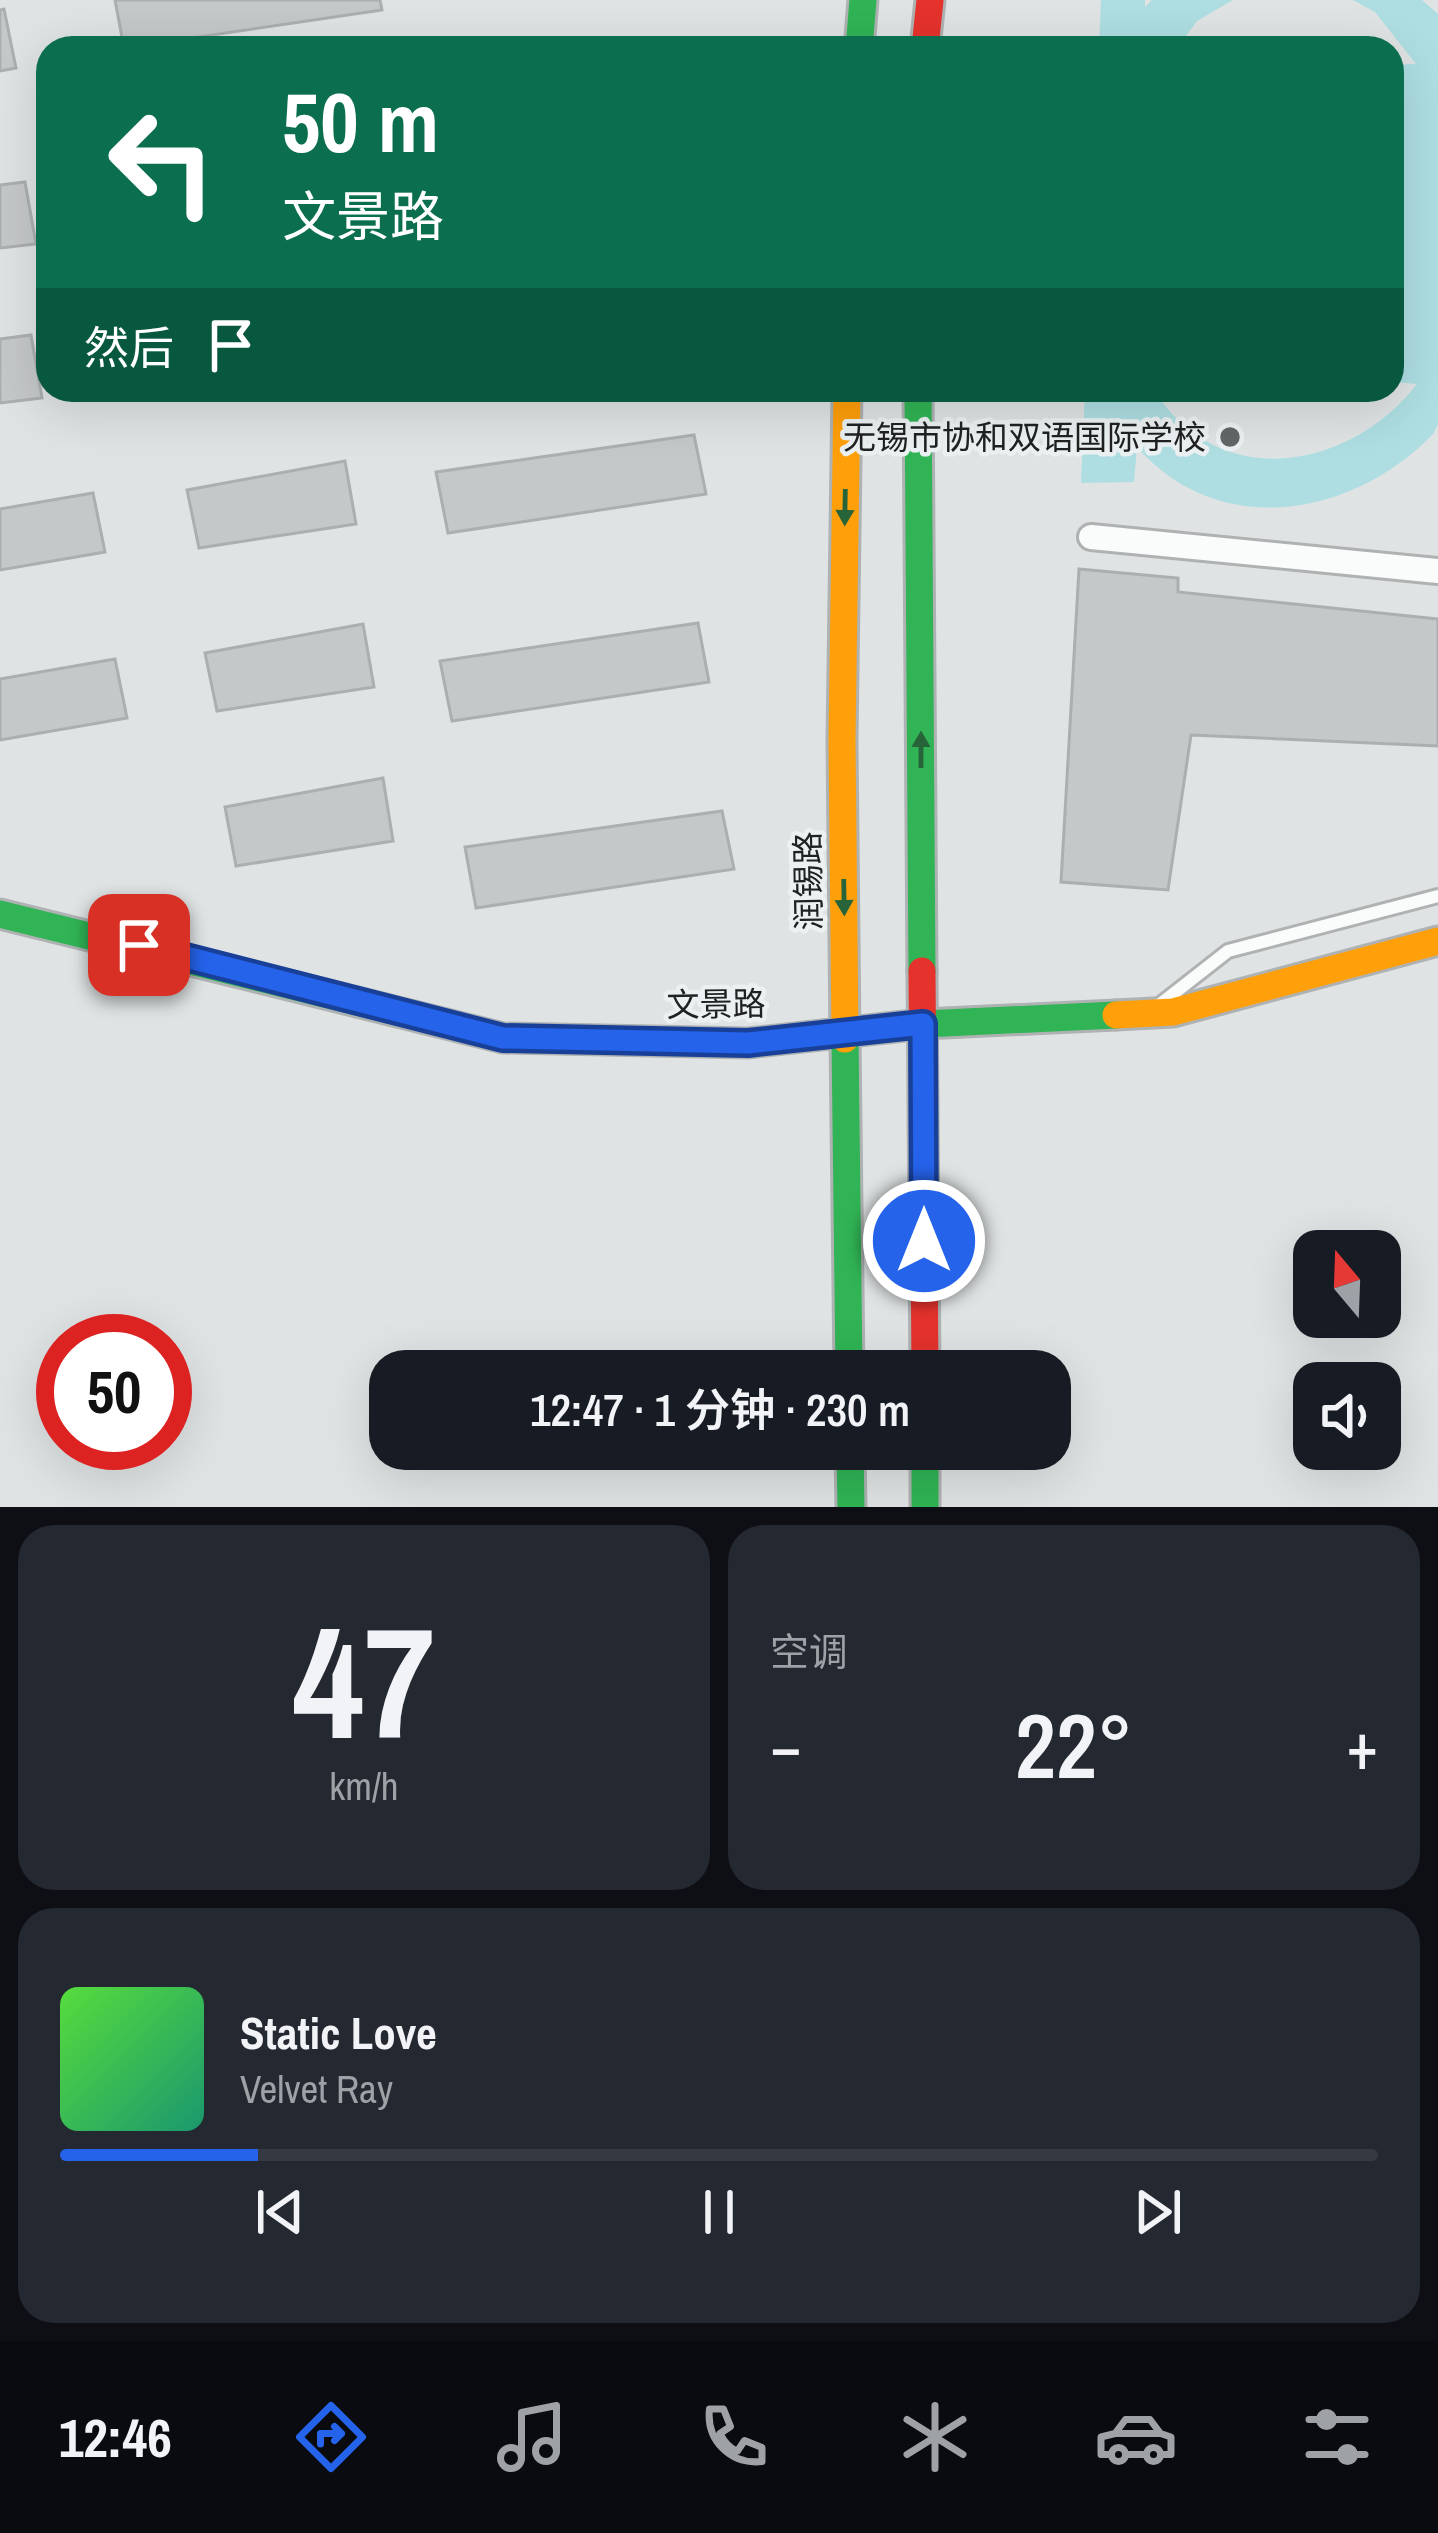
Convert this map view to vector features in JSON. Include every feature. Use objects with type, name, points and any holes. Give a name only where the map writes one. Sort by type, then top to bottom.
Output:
[{"type":"main road","points":[[860,36],[863,0]]},
{"type":"main road","points":[[926,36],[929,0]]},
{"type":"main road","name":"润锡路","points":[[847,402],[842,740],[849,1350]]},
{"type":"main road","points":[[918,402],[925,1350]]},
{"type":"main road","name":"文景路","points":[[0,914],[503,1038],[748,1043],[923,1024],[1173,1012],[1438,940]]},
{"type":"main road","points":[[850,1470],[851,1507]]},
{"type":"main road","points":[[925,1470],[925,1507]]},
{"type":"street","points":[[1091,537],[1438,571]]},
{"type":"lane","points":[[1148,1013],[1228,951],[1438,896]]},
{"type":"shaded area","points":[[1101,0],[1145,0],[1145,7],[1152,0],[1233,0],[1197,21],[1186,36],[1100,36]]},
{"type":"shaded area","points":[[1353,0],[1422,0],[1438,14],[1438,424],[1434,433],[1402,462],[1365,484],[1286,507],[1246,506],[1207,496],[1170,477],[1137,447],[1134,482],[1081,483],[1084,402],[1164,402],[1181,423],[1213,445],[1248,456],[1284,458],[1321,451],[1357,436],[1404,402],[1417,384],[1404,383],[1404,64],[1416,64],[1404,49],[1404,36],[1394,36],[1375,12]]},
{"type":"building","points":[[115,0],[380,0],[382,10],[205,36],[122,36]]},
{"type":"building","points":[[4,9],[16,68],[0,71],[0,10]]},
{"type":"building","points":[[25,182],[36,244],[0,248],[0,185]]},
{"type":"building","points":[[31,335],[36,399],[0,403],[0,339]]},
{"type":"building","points":[[694,435],[706,494],[448,533],[436,472]]},
{"type":"building","points":[[345,461],[356,524],[199,548],[187,490]]},
{"type":"building","points":[[93,493],[105,552],[0,570],[0,509]]},
{"type":"building","points":[[1079,569],[1178,578],[1178,592],[1438,619],[1438,746],[1191,735],[1168,890],[1061,882]]},
{"type":"building","points":[[698,623],[709,682],[452,721],[440,661]]},
{"type":"building","points":[[363,624],[374,687],[217,711],[205,653]]},
{"type":"building","points":[[115,659],[127,718],[0,740],[0,679]]},
{"type":"building","points":[[383,778],[393,841],[236,866],[225,807]]},
{"type":"building","points":[[722,811],[734,869],[476,908],[465,847]]},
{"type":"traffic: fast","points":[[860,36],[863,0]]},
{"type":"traffic: fast","points":[[918,402],[922,971]]},
{"type":"traffic: fast","points":[[0,914],[503,1038],[748,1043],[923,1024],[1116,1015]]},
{"type":"traffic: fast","points":[[845,1039],[849,1350]]},
{"type":"traffic: fast","points":[[850,1470],[851,1507]]},
{"type":"traffic: fast","points":[[925,1470],[925,1507]]},
{"type":"traffic: slow","points":[[845,1039],[842,740],[847,402]]},
{"type":"traffic: slow","points":[[1116,1015],[1173,1012],[1438,941]]},
{"type":"traffic: jam","points":[[926,36],[930,0]]},
{"type":"traffic: jam","points":[[922,971],[925,1350]]},
{"type":"place","name":"无锡市协和双语国际学校","points":[[1230,437]]},
{"type":"route","points":[[139,945],[503,1038],[748,1043],[923,1024],[924,1241]]}]
